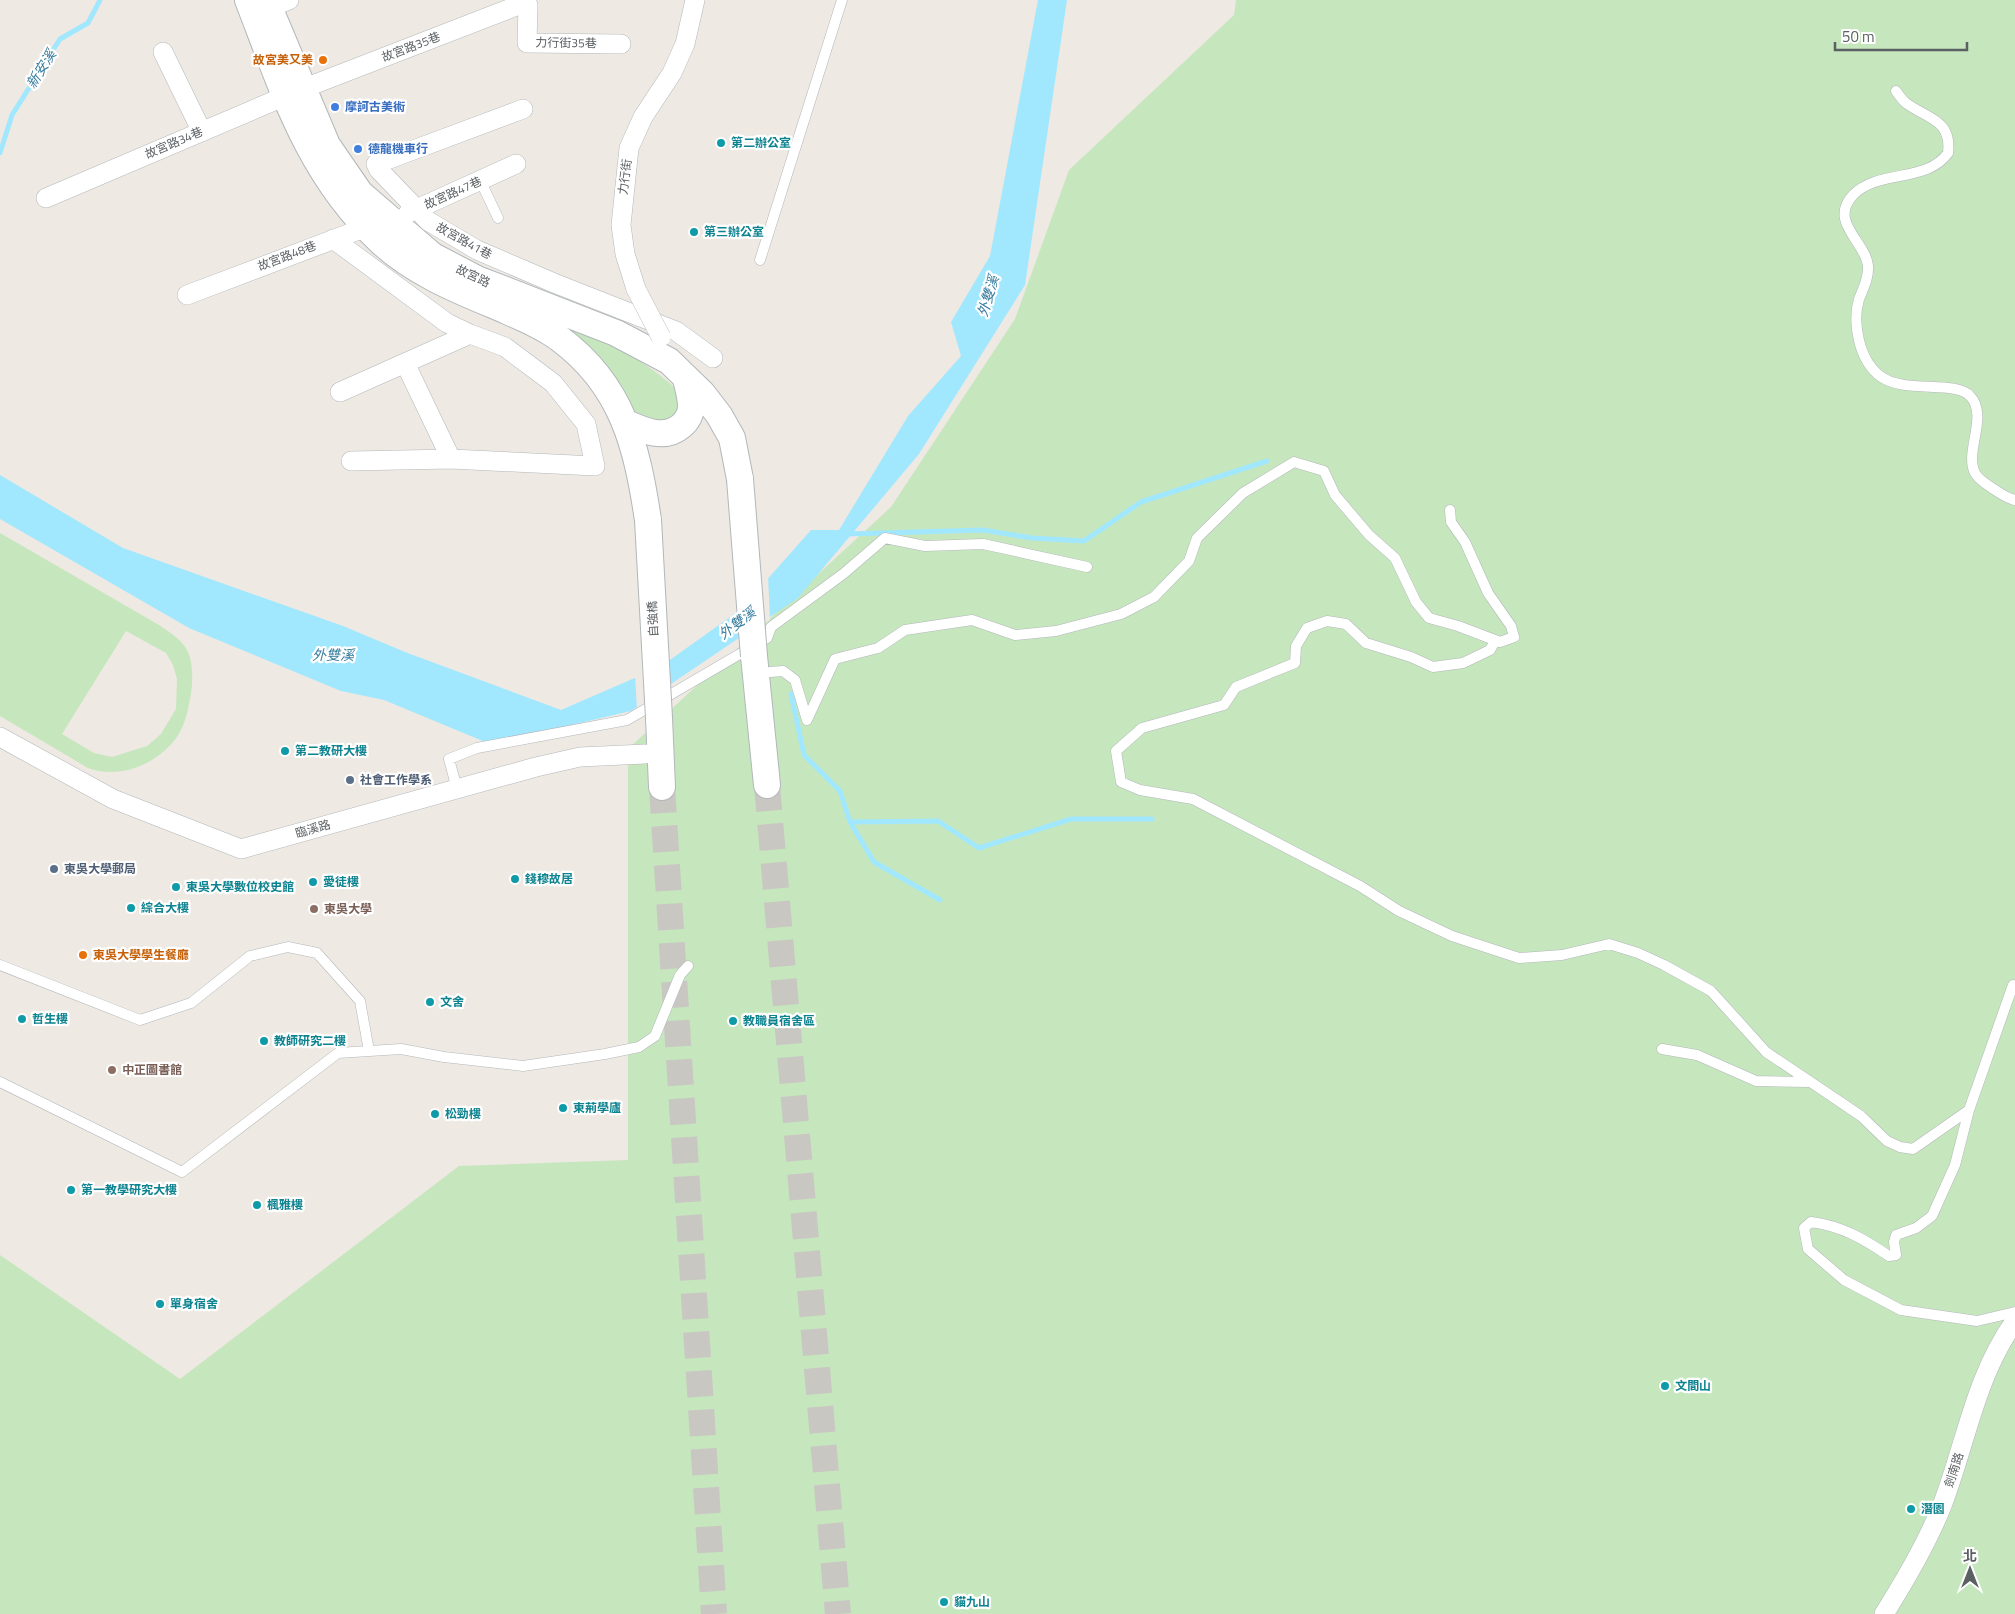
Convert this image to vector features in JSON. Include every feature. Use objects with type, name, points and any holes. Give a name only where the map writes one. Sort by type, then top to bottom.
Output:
[{"type":"main road","name":"故宮路","points":[[268,2],[294,93],[378,223],[383,243],[421,270],[461,292],[522,318],[560,339],[590,366],[612,396],[626,424],[640,464],[648,520]]},
{"type":"main road","name":"故宮路","points":[[378,223],[433,256],[477,279],[616,333],[672,359],[702,393],[732,438],[740,479],[762,664]]},
{"type":"main road","points":[[626,424],[644,431],[660,434],[674,432],[687,421],[692,407],[672,359]]},
{"type":"main road","name":"自強橋","points":[[648,520],[662,787]]},
{"type":"main road","points":[[762,664],[767,784]]},
{"type":"street","name":"力行街","points":[[672,359],[636,289],[625,254],[621,225],[629,148],[643,117],[672,73],[685,44],[695,0]]},
{"type":"street","name":"故宮路35巷","points":[[294,93],[519,3]]},
{"type":"street","name":"力行街35巷","points":[[519,3],[528,5],[527,43],[622,44]]},
{"type":"street","points":[[163,52],[202,132]]},
{"type":"street","name":"故宮路34巷","points":[[46,198],[294,93]]},
{"type":"street","name":"故宮路41巷","points":[[523,109],[376,164],[379,170],[428,221],[477,250],[554,283],[676,331],[713,358]]},
{"type":"street","name":"故宮路47巷","points":[[378,223],[418,209],[516,164]]},
{"type":"street","name":"故宮路48巷","points":[[186,295],[378,223]]},
{"type":"street","points":[[333,239],[447,323],[505,347],[553,383],[586,424],[595,466],[451,459],[351,461]]},
{"type":"street","points":[[340,392],[470,334]]},
{"type":"street","points":[[405,363],[451,459]]},
{"type":"street","name":"臨溪路","points":[[0,737],[113,799],[241,849],[580,757],[645,754]]},
{"type":"street","name":"劍南路","points":[[1884,1614],[1908,1576],[1943,1503],[1970,1419],[1995,1353],[2015,1322]]},
{"type":"lane","points":[[760,260],[842,0]]},
{"type":"lane","points":[[1896,91],[1906,102],[1941,123],[1948,134],[1948,153],[1933,167],[1875,183],[1859,189],[1851,197],[1846,212],[1846,224],[1852,236],[1865,253],[1868,268],[1856,315],[1859,342],[1866,360],[1879,376],[1894,385],[1956,390],[1969,394],[1976,404],[1972,463],[1975,473],[1985,483],[2008,498],[2015,500]]},
{"type":"lane","points":[[480,180],[498,218]]},
{"type":"lane","points":[[762,664],[783,670],[794,680],[807,720],[835,659],[878,648],[905,630],[972,620],[1015,635],[1056,631],[1121,614],[1154,597],[1189,561],[1197,538],[1243,492],[1294,462],[1324,471],[1335,495],[1369,534],[1395,558],[1416,602],[1429,618],[1495,641],[1500,642],[1514,637],[1511,626],[1488,593],[1465,542],[1452,522],[1450,510]]},
{"type":"lane","points":[[458,789],[449,759],[477,748],[627,720],[767,638],[771,627],[843,574],[885,538],[925,546],[983,544],[1087,567]]},
{"type":"lane","points":[[1495,641],[1490,650],[1463,664],[1433,667],[1410,657],[1366,643],[1346,624],[1327,621],[1307,628],[1296,646],[1295,663],[1236,687],[1224,705],[1142,728],[1116,751],[1121,782],[1140,790],[1193,799],[1360,886],[1399,911],[1452,936],[1519,958],[1562,955],[1609,944],[1638,953],[1712,991],[1766,1052],[1861,1116],[1887,1141],[1900,1147],[1913,1149],[1969,1110]]},
{"type":"lane","points":[[0,965],[140,1020],[190,1003],[250,956],[288,947],[316,952],[360,1001],[370,1051]]},
{"type":"lane","points":[[0,1082],[182,1172],[338,1053],[401,1049],[444,1057],[523,1066],[639,1047],[655,1036],[680,975],[688,966]]},
{"type":"lane","points":[[2013,986],[1969,1110],[1955,1165],[1932,1216],[1916,1228],[1896,1234],[1894,1242],[1896,1254],[1889,1256],[1862,1237],[1830,1224],[1811,1222],[1804,1228],[1808,1249],[1844,1280],[1901,1310],[1977,1321],[2015,1312]]},
{"type":"lane","points":[[1662,1050],[1697,1055],[1756,1082],[1811,1082]]},
{"type":"green space","points":[[1236,0],[2015,0],[2015,1614],[0,1614],[0,1255],[180,1379],[459,1166],[628,1160],[628,749],[891,507],[1015,319],[1069,170],[1234,15]]},
{"type":"green space","points":[[548,317],[620,349],[669,382],[684,396],[680,418],[648,427]]},
{"type":"green space","points":[[0,533],[159,625],[182,642],[187,650],[192,668],[192,687],[188,710],[182,728],[175,740],[154,759],[128,770],[115,772],[88,768],[0,716]],"holes":[[[126,631],[166,653],[173,665],[177,679],[176,709],[161,734],[147,746],[112,757],[94,753],[62,734]]]},
{"type":"water","name":"外雙溪","points":[[1038,0],[1067,0],[1025,285],[919,454],[798,598],[631,711],[490,744],[384,700],[341,691],[189,628],[0,519],[0,475],[123,548],[343,626],[405,652],[561,710],[660,667],[740,610],[811,530],[839,530],[908,416],[961,356],[951,322],[990,256]]},
{"type":"pier","points":[[768,575],[770,620],[745,637],[740,606]]},
{"type":"pier","points":[[658,665],[668,689],[637,710],[635,675]]},
{"type":"waterway","name":"新安溪","points":[[0,153],[12,115],[60,39],[88,23],[100,0]]},
{"type":"waterway","points":[[847,534],[983,530],[1032,538],[1084,541],[1141,502],[1267,461]]},
{"type":"waterway","points":[[791,694],[804,755],[840,791],[850,822],[938,821],[979,848],[1071,819],[1152,819]]},
{"type":"waterway","points":[[850,822],[874,862],[940,900]]},
{"type":"tunnel","points":[[767,785],[838,1614]]},
{"type":"tunnel","points":[[662,787],[714,1614]]},
{"type":"place","name":"故宮美又美","points":[[323,60]]},
{"type":"place","name":"摩訶古美術","points":[[335,107]]},
{"type":"place","name":"第二辦公室","points":[[721,143]]},
{"type":"place","name":"德龍機車行","points":[[358,149]]},
{"type":"place","name":"第三辦公室","points":[[694,232]]},
{"type":"place","name":"第二教研大樓","points":[[285,751]]},
{"type":"place","name":"社會工作學系","points":[[350,780]]},
{"type":"place","name":"東吳大學郵局","points":[[54,869]]},
{"type":"place","name":"錢穆故居","points":[[515,879]]},
{"type":"place","name":"愛徒樓","points":[[313,882]]},
{"type":"place","name":"東吳大學數位校史館","points":[[176,887]]},
{"type":"place","name":"綜合大樓","points":[[131,908]]},
{"type":"place","name":"東吳大學","points":[[314,909]]},
{"type":"place","name":"東吳大學學生餐廳","points":[[83,955]]},
{"type":"place","name":"文舍","points":[[430,1002]]},
{"type":"place","name":"哲生樓","points":[[22,1019]]},
{"type":"place","name":"教職員宿舍區","points":[[733,1021]]},
{"type":"place","name":"教師研究二樓","points":[[264,1041]]},
{"type":"place","name":"中正圖書館","points":[[112,1070]]},
{"type":"place","name":"東荊學廬","points":[[563,1108]]},
{"type":"place","name":"松勁樓","points":[[435,1114]]},
{"type":"place","name":"第一教學研究大樓","points":[[71,1190]]},
{"type":"place","name":"楓雅樓","points":[[257,1205]]},
{"type":"place","name":"單身宿舍","points":[[160,1304]]},
{"type":"place","name":"文間山","points":[[1665,1386]]},
{"type":"place","name":"潛園","points":[[1911,1509]]},
{"type":"place","name":"貓九山","points":[[944,1602]]}]
